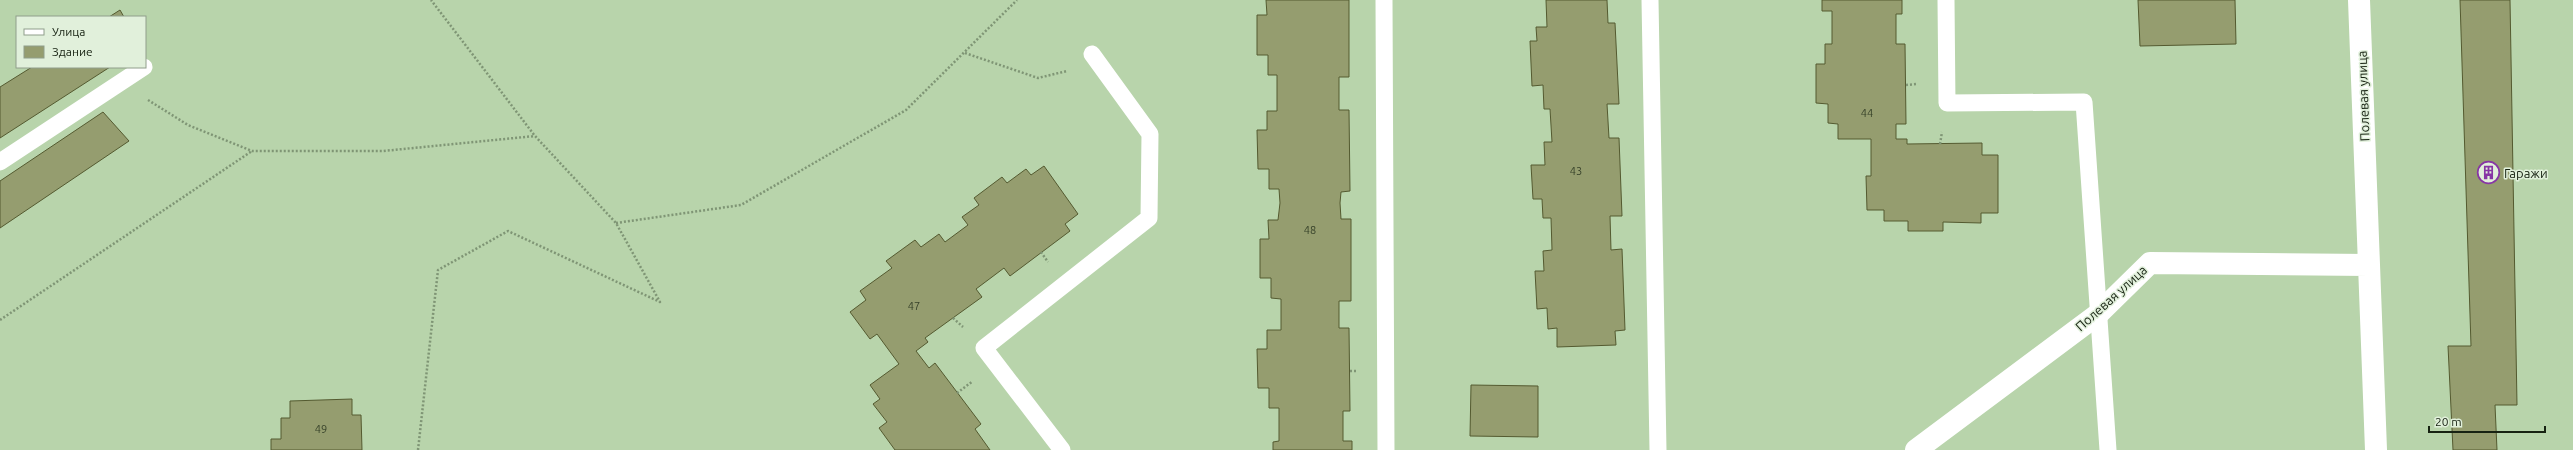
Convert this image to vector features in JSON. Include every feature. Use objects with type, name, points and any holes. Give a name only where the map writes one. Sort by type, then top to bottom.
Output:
[{"type":"street","name":"Полевая улица","points":[[2359,0],[2376,450]]},
{"type":"street","name":"Полевая улица","points":[[1916,450],[2097,315],[2150,263],[2369,265]]},
{"type":"lane","points":[[1384,0],[1386,450]]},
{"type":"lane","points":[[1650,0],[1658,450]]},
{"type":"lane","points":[[1946,0],[1947,103],[2084,102],[2097,315],[2108,450]]},
{"type":"lane","points":[[1062,450],[984,348],[1148,218],[1150,134],[1092,54]]},
{"type":"lane","points":[[0,162],[142,68]]},
{"type":"path","points":[[418,450],[438,270],[508,232],[660,302],[616,223],[535,136],[430,0]]},
{"type":"path","points":[[616,223],[741,205],[906,110],[1017,0]]},
{"type":"path","points":[[965,53],[1038,78],[1069,71],[1092,54]]},
{"type":"path","points":[[120,83],[188,125],[252,151],[383,151],[535,136]]},
{"type":"path","points":[[0,320],[252,151]]},
{"type":"building","points":[[1266,0],[1349,0],[1349,77],[1339,77],[1339,110],[1349,110],[1350,191],[1341,192],[1340,203],[1341,219],[1351,219],[1351,301],[1339,301],[1339,328],[1349,328],[1350,411],[1343,411],[1343,441],[1352,441],[1352,450],[1273,450],[1273,442],[1279,441],[1279,408],[1269,408],[1269,388],[1258,388],[1257,349],[1267,349],[1267,330],[1281,330],[1281,299],[1271,298],[1271,278],[1260,278],[1260,239],[1269,239],[1268,220],[1278,220],[1280,203],[1279,189],[1269,189],[1269,169],[1258,169],[1257,130],[1267,130],[1267,111],[1277,111],[1277,75],[1268,75],[1268,55],[1257,55],[1257,15],[1267,15]]},
{"type":"building","points":[[1546,0],[1607,0],[1608,23],[1615,23],[1619,104],[1607,104],[1609,138],[1619,138],[1622,216],[1610,216],[1611,250],[1622,249],[1625,330],[1615,331],[1616,345],[1557,347],[1557,328],[1548,329],[1547,308],[1537,309],[1535,271],[1544,271],[1543,251],[1552,250],[1551,218],[1543,218],[1542,199],[1533,199],[1531,165],[1545,165],[1544,142],[1552,142],[1550,109],[1544,109],[1543,85],[1532,86],[1530,41],[1537,41],[1536,27],[1547,27]]},
{"type":"building","points":[[1822,0],[1902,0],[1902,14],[1896,14],[1896,44],[1905,44],[1906,124],[1896,124],[1896,139],[1907,139],[1907,144],[1982,143],[1982,155],[1998,155],[1998,213],[1981,213],[1981,223],[1943,222],[1943,231],[1908,231],[1908,221],[1884,221],[1884,210],[1867,210],[1866,176],[1871,176],[1871,139],[1838,139],[1838,124],[1828,123],[1828,104],[1816,103],[1816,64],[1825,64],[1825,44],[1832,44],[1832,11],[1822,11]]},
{"type":"building","points":[[2138,0],[2235,0],[2236,44],[2140,46]]},
{"type":"building","name":"Гаражи","points":[[2460,0],[2510,0],[2517,405],[2495,405],[2497,450],[2453,450],[2448,346],[2471,346]]},
{"type":"building","points":[[120,10],[123,16],[111,16]]},
{"type":"building","points":[[30,68],[108,68],[0,138],[0,87]]},
{"type":"building","points":[[103,112],[129,141],[0,228],[0,181]]},
{"type":"building","points":[[1044,166],[1078,214],[1065,224],[1070,231],[1010,276],[1004,268],[976,289],[982,297],[925,338],[928,342],[916,351],[929,368],[935,363],[981,424],[975,429],[990,450],[895,450],[879,428],[887,422],[873,404],[880,399],[870,385],[899,364],[877,334],[870,339],[850,312],[866,300],[860,291],[892,268],[886,261],[915,240],[921,247],[939,234],[945,242],[968,225],[962,217],[979,205],[974,198],[1002,177],[1007,183],[1026,169],[1031,175]]},
{"type":"building","points":[[1471,385],[1538,386],[1538,437],[1470,436]]},
{"type":"building","points":[[352,399],[352,415],[361,415],[362,450],[271,450],[271,439],[281,439],[281,418],[290,418],[290,401]]},
{"type":"place","name":"Гаражи","points":[[2489,173]]}]
